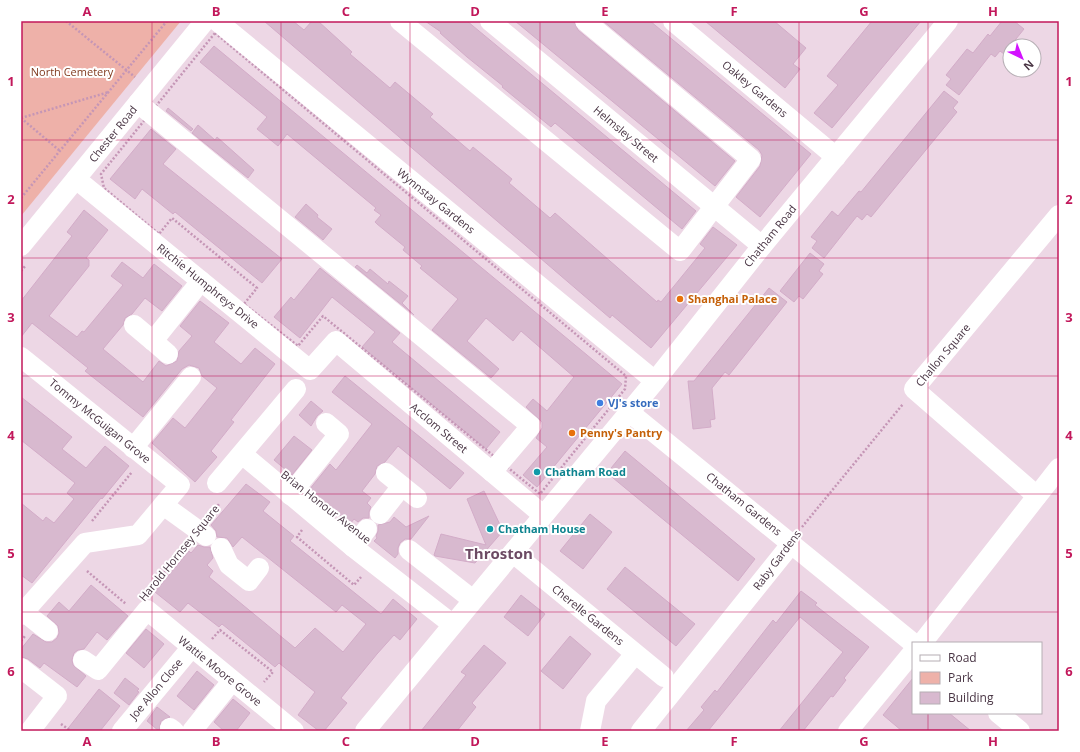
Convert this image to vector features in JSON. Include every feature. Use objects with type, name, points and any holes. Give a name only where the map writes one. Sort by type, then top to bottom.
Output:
[{"type":"street","name":"Chester Road","points":[[21,246],[205,21]]},
{"type":"street","name":"Wynnstay Gardens","points":[[217,21],[655,381]]},
{"type":"street","points":[[400,21],[680,251],[752,159],[585,21]]},
{"type":"street","name":"Helmsley Street","points":[[490,21],[762,246]]},
{"type":"street","name":"Oakley Gardens","points":[[673,21],[836,157]]},
{"type":"street","name":"Chatham Road","points":[[365,731],[452,624],[513,553],[655,381],[762,246],[948,21]]},
{"type":"street","points":[[138,103],[531,426],[492,472]]},
{"type":"street","name":"Ritchie Humphreys Drive","points":[[76,179],[310,370],[336,341]]},
{"type":"street","name":"Challon Square","points":[[1037,496],[914,389],[1059,215]]},
{"type":"street","points":[[134,325],[160,347],[201,281]]},
{"type":"street","name":"Acclom Street","points":[[336,341],[543,515]]},
{"type":"street","name":"Tommy McGuigan Grove","points":[[21,357],[135,457],[180,486],[163,505]]},
{"type":"street","points":[[135,457],[191,377]]},
{"type":"street","points":[[219,492],[242,454],[296,389]]},
{"type":"street","name":"Chatham Gardens","points":[[629,412],[792,543],[912,642]]},
{"type":"street","points":[[290,494],[338,433]]},
{"type":"street","name":"Brian Honour Avenue","points":[[242,454],[353,547],[452,624]]},
{"type":"street","points":[[923,642],[1059,468]]},
{"type":"street","points":[[380,514],[410,492],[386,473]]},
{"type":"street","points":[[48,631],[24,607],[85,543],[138,535],[163,505],[208,538],[229,565],[248,581]]},
{"type":"street","points":[[353,547],[367,530]]},
{"type":"street","name":"Raby Gardens","points":[[640,731],[792,543]]},
{"type":"street","points":[[409,550],[473,600]]},
{"type":"street","name":"Cherelle Gardens","points":[[513,553],[664,677]]},
{"type":"street","points":[[99,668],[142,604]]},
{"type":"street","name":"Wattie Moore Grove","points":[[142,604],[191,648],[294,731]]},
{"type":"street","name":"Joe Allon Close","points":[[122,731],[191,648]]},
{"type":"street","points":[[848,731],[912,653]]},
{"type":"street","points":[[590,731],[596,701],[601,693],[635,654]]},
{"type":"street","points":[[21,668],[62,690],[30,731]]},
{"type":"street","points":[[192,731],[232,681]]},
{"type":"street","points":[[999,714],[1020,731]]},
{"type":"path","points":[[66,21],[135,77]]},
{"type":"path","points":[[21,198],[167,21]]},
{"type":"path","points":[[60,151],[21,118],[109,92]]},
{"type":"path","name":"Ritchie Humphreys Drive","points":[[101,174],[104,188],[159,234],[172,218],[257,288],[244,304],[298,346],[323,316],[356,344]]},
{"type":"path","name":"Raby Gardens","points":[[792,543],[801,528],[914,389]]},
{"type":"path","points":[[89,524],[135,457]]},
{"type":"path","name":"Harold Hornsey Square","points":[[81,567],[142,604],[208,538],[219,492]]},
{"type":"path","points":[[56,720],[70,731]]},
{"type":"shaded area","points":[[180,21],[1059,21],[1059,731],[21,731],[21,215]]},
{"type":"green space","name":"North Cemetery","points":[[21,21],[181,21],[21,216]]},
{"type":"building","points":[[264,21],[293,21],[304,30],[312,21],[318,21],[352,52],[350,54],[390,88],[395,82],[433,114],[430,117],[470,151],[473,147],[512,179],[509,183],[550,218],[555,213],[657,302],[658,300],[661,302],[705,248],[700,244],[713,227],[737,245],[651,348],[612,315],[610,318]]},
{"type":"building","points":[[425,21],[467,21],[696,211],[682,229],[555,123],[551,127],[467,57],[440,33],[441,32]]},
{"type":"building","points":[[515,21],[574,21],[578,30],[735,161],[715,186]]},
{"type":"building","points":[[603,21],[650,21],[811,154],[760,217],[736,197],[760,166],[762,155],[759,150]]},
{"type":"building","points":[[705,21],[774,21],[806,48],[793,64],[800,69],[785,88]]},
{"type":"building","points":[[872,21],[921,21],[832,128],[814,113],[838,85],[827,76]]},
{"type":"building","points":[[1002,21],[1014,21],[1024,29],[1017,38],[1002,38],[1002,52],[1000,51],[995,57],[991,54],[959,95],[946,85],[951,79],[946,75],[967,49],[973,53],[988,34],[990,36]]},
{"type":"building","points":[[214,46],[622,384],[537,487],[523,475],[547,447],[536,438],[542,428],[542,422],[526,407],[533,399],[547,411],[574,377],[521,331],[513,341],[486,318],[467,341],[499,369],[491,378],[432,330],[458,299],[420,268],[422,266],[403,250],[405,247],[375,222],[381,215],[374,210],[376,208],[287,134],[278,146],[257,129],[267,117],[200,62]]},
{"type":"building","points":[[944,91],[958,102],[953,108],[957,112],[871,217],[867,214],[862,220],[857,216],[824,258],[812,248],[817,241],[811,237],[832,211],[838,216],[859,191],[861,192]]},
{"type":"building","points":[[168,108],[193,129],[191,131],[166,111]]},
{"type":"building","points":[[198,125],[215,140],[217,137],[254,170],[248,178],[192,133]]},
{"type":"building","points":[[151,129],[176,149],[163,164],[282,259],[262,283],[175,212],[173,214],[142,189],[135,199],[110,179]]},
{"type":"building","points":[[306,204],[318,215],[317,217],[332,229],[323,240],[295,217]]},
{"type":"building","points":[[84,210],[108,230],[86,258],[89,260],[89,266],[49,316],[77,337],[82,331],[84,332],[123,285],[111,276],[122,262],[143,278],[154,264],[182,286],[162,311],[145,298],[132,314],[125,318],[123,325],[103,349],[143,382],[159,361],[166,366],[177,361],[179,351],[192,336],[180,326],[200,301],[229,323],[214,342],[241,364],[255,348],[275,364],[231,420],[234,422],[211,451],[217,457],[195,482],[152,443],[173,418],[185,428],[217,388],[202,376],[199,368],[189,365],[182,369],[143,417],[85,371],[88,368],[32,323],[21,337],[21,301],[72,236],[67,232]]},
{"type":"building","points":[[810,253],[824,264],[819,271],[823,274],[803,299],[799,296],[794,302],[780,291]]},
{"type":"building","points":[[357,265],[367,273],[370,269],[388,284],[389,281],[408,296],[402,303],[414,315],[355,267]]},
{"type":"building","points":[[320,268],[400,333],[392,342],[500,432],[486,449],[362,347],[375,332],[332,297],[300,338],[274,317],[291,297],[294,300]]},
{"type":"building","points":[[769,288],[787,302],[729,375],[725,372],[712,388],[715,419],[710,420],[711,427],[693,429],[688,381],[694,381]]},
{"type":"building","points":[[345,376],[464,473],[450,489],[398,446],[385,462],[377,466],[375,474],[362,491],[371,498],[367,503],[371,507],[369,518],[363,518],[358,522],[354,519],[350,524],[309,490],[330,464],[336,470],[372,424],[332,392]]},
{"type":"building","points":[[21,397],[72,437],[62,449],[86,468],[105,446],[129,466],[32,583],[21,575],[21,503],[43,521],[46,517],[54,523],[74,499],[67,493],[75,483],[21,440]]},
{"type":"building","points":[[311,401],[323,411],[317,416],[311,426],[299,415]]},
{"type":"building","points":[[294,436],[312,450],[292,475],[274,460]]},
{"type":"building","points":[[625,451],[755,559],[738,581],[607,473]]},
{"type":"building","points":[[246,484],[270,502],[263,511],[294,536],[290,541],[381,614],[393,599],[417,619],[400,640],[394,635],[377,654],[341,698],[347,703],[324,731],[319,731],[298,715],[315,692],[279,663],[275,667],[222,624],[219,627],[188,603],[180,612],[155,592],[189,551],[191,553],[198,545],[210,547],[213,558],[207,565],[213,571],[209,577],[295,648],[315,628],[343,652],[366,624],[342,605],[336,612],[242,537],[233,547],[227,538],[217,537],[216,531],[211,525]]},
{"type":"building","name":"Chatham House","points":[[484,491],[503,531],[475,563],[435,556],[434,555],[441,534],[486,545],[467,499]]},
{"type":"building","points":[[590,514],[612,532],[583,569],[560,551]]},
{"type":"building","points":[[429,516],[411,539],[405,539],[400,543],[398,554],[395,558],[374,541],[377,538],[378,525],[390,522],[394,517],[406,527]]},
{"type":"building","points":[[625,567],[695,624],[676,646],[607,589]]},
{"type":"building","points":[[91,585],[128,616],[107,640],[97,632],[84,649],[78,650],[74,653],[72,660],[73,665],[86,676],[77,687],[44,663],[40,668],[28,659],[21,657],[21,649],[33,634],[46,642],[52,642],[57,638],[59,633],[58,626],[47,616],[59,602],[69,611]]},
{"type":"building","points":[[801,591],[817,603],[815,605],[869,647],[844,678],[846,680],[833,697],[831,696],[803,731],[779,731],[843,652],[800,617],[708,731],[686,731],[704,710],[701,707],[715,690],[717,692],[773,620],[776,623]]},
{"type":"building","points":[[521,595],[545,614],[528,636],[504,617]]},
{"type":"building","points":[[146,629],[164,644],[144,668],[126,653]]},
{"type":"building","points":[[570,636],[591,654],[563,689],[541,671]]},
{"type":"building","points":[[484,645],[506,663],[472,703],[476,707],[457,731],[421,731],[466,675],[461,672]]},
{"type":"building","points":[[197,671],[214,685],[194,710],[177,696]]},
{"type":"building","points":[[125,678],[139,689],[137,691],[139,692],[129,705],[114,693]]},
{"type":"building","points":[[912,679],[912,714],[950,714],[971,731],[902,731],[883,715]]},
{"type":"building","points":[[99,689],[120,706],[100,731],[66,731]]},
{"type":"building","points":[[233,699],[250,713],[236,731],[224,731],[214,722]]},
{"type":"building","points":[[157,707],[170,717],[161,721],[159,731],[147,721]]},
{"type":"place","name":"Shanghai Palace","points":[[680,299]]},
{"type":"place","name":"VJ's store","points":[[600,403]]},
{"type":"place","name":"Penny's Pantry","points":[[572,433]]},
{"type":"place","name":"Chatham Road","points":[[537,472]]},
{"type":"place","name":"Chatham House","points":[[490,529]]},
{"type":"district","name":"Throston","points":[[499,554]]}]
